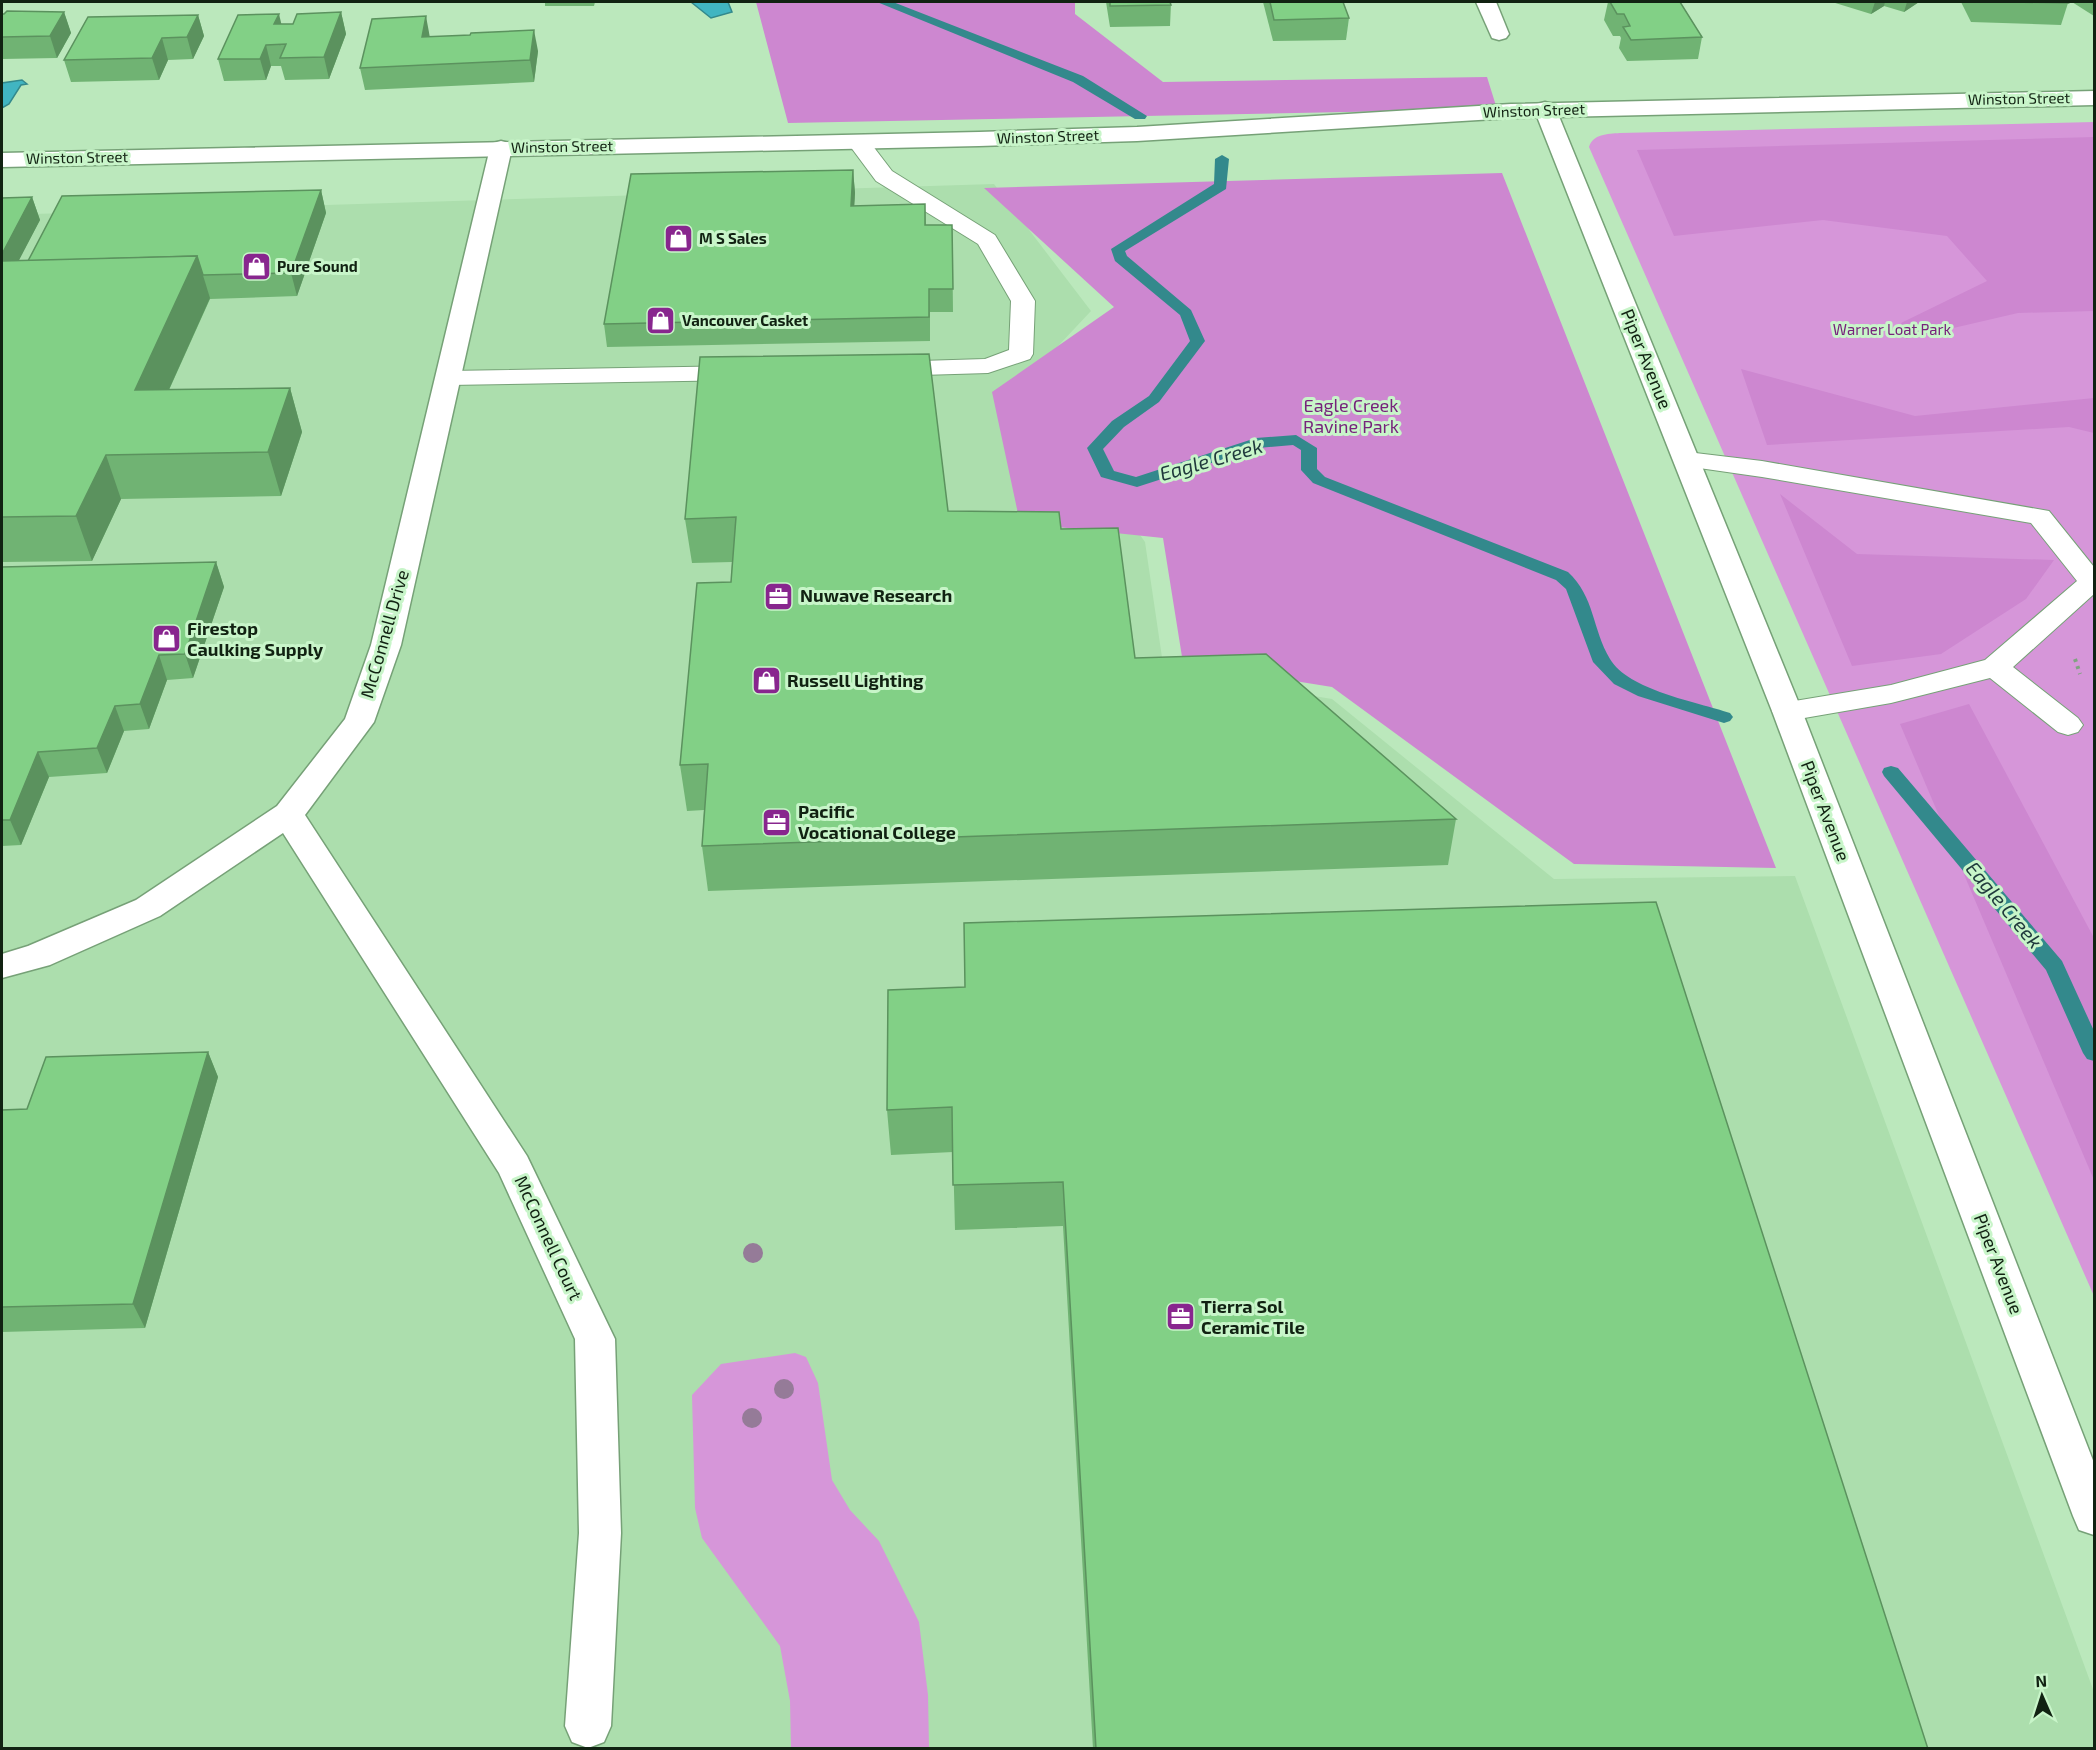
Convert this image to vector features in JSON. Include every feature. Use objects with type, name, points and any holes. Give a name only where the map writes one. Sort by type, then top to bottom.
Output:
[{"type":"street","points":[[1486,2],[1499,34]]},
{"type":"street","name":"Winston Street","points":[[2,160],[1137,134],[1545,110],[2094,98]]},
{"type":"street","name":"Piper Avenue","points":[[1545,110],[1786,711],[2094,1516]]},
{"type":"street","name":"McConnell Drive","points":[[2,966],[38,956],[148,908],[288,814],[359,722],[386,645],[501,148]]},
{"type":"street","name":"McConnell Court","points":[[288,814],[514,1166],[595,1339],[600,1533],[588,1726]]},
{"type":"lane","points":[[858,142],[884,176],[987,240],[1023,301],[1021,354],[988,366],[870,370]]},
{"type":"lane","points":[[449,378],[766,372]]},
{"type":"lane","points":[[1687,460],[1762,469],[2040,517],[2092,582],[1995,667],[1891,694],[1786,711]]},
{"type":"lane","points":[[1995,667],[2068,725]]},
{"type":"path","points":[[2081,652],[2074,659],[2083,683]]},
{"type":"shaded area","points":[[994,184],[1091,311],[1028,378],[1145,542],[1164,671],[1332,699],[1554,879],[1795,876],[2094,1692],[2094,1748],[2,1748],[2,215]]},
{"type":"green space","points":[[756,2],[1075,2],[1075,14],[1163,82],[1487,77],[1497,109],[788,123]]},
{"type":"green space","name":"Warner Loat Park","points":[[2094,122],[2094,1296],[1589,147],[1597,137],[1620,133]]},
{"type":"green space","points":[[2094,137],[2094,311],[2018,313],[1906,339],[1901,323],[1987,281],[1947,236],[1823,220],[1674,236],[1637,150]]},
{"type":"green space","name":"Eagle Creek Ravine Park","points":[[1502,173],[1776,868],[1574,864],[1332,687],[1183,663],[1163,538],[1020,523],[992,392],[1114,307],[984,188]]},
{"type":"green space","points":[[1741,369],[1915,416],[2094,398],[2094,433],[2069,427],[1767,445]]},
{"type":"green space","points":[[1780,494],[1857,554],[2054,560],[2026,599],[1941,654],[1852,666]]},
{"type":"green space","points":[[1969,704],[2094,938],[2094,1180],[1900,724]]},
{"type":"green space","points":[[795,1353],[806,1357],[818,1383],[832,1480],[850,1510],[879,1541],[919,1622],[928,1695],[929,1748],[791,1748],[790,1701],[780,1646],[702,1538],[695,1508],[692,1395],[721,1364]]},
{"type":"water","points":[[691,2],[728,2],[732,12],[711,18]]},
{"type":"water","points":[[22,80],[27,84],[21,85],[9,104],[2,108],[2,83]]},
{"type":"building","points":[[1110,2],[1170,2],[1171,5],[1110,6]]},
{"type":"building","points":[[1270,2],[1343,2],[1349,18],[1274,20]]},
{"type":"building","points":[[1610,2],[1680,2],[1702,37],[1631,40],[1623,27],[1630,26],[1624,14],[1617,14]]},
{"type":"building","points":[[2013,2],[2067,2],[2068,3]]},
{"type":"building","points":[[7,11],[64,12],[50,36],[2,37],[2,14]]},
{"type":"building","points":[[341,12],[324,57],[280,58],[286,44],[266,45],[260,59],[218,59],[238,15],[279,14],[274,24],[293,24],[297,14]]},
{"type":"building","points":[[198,15],[187,37],[162,38],[152,58],[64,60],[88,17]]},
{"type":"building","points":[[426,16],[422,37],[534,30],[530,60],[360,68],[372,19]]},
{"type":"building","points":[[853,170],[851,206],[925,204],[925,225],[952,225],[953,289],[929,289],[929,317],[604,324],[631,174]]},
{"type":"building","points":[[321,190],[291,273],[203,275],[197,256],[28,261],[62,196]]},
{"type":"building","points":[[32,197],[2,254],[2,198]]},
{"type":"building","points":[[197,256],[135,390],[290,388],[268,452],[106,455],[76,516],[2,517],[2,261]]},
{"type":"building","points":[[929,354],[948,511],[1059,512],[1061,529],[1118,528],[1135,658],[1266,654],[1456,819],[702,846],[708,764],[680,765],[697,583],[731,582],[736,517],[685,519],[700,357]]},
{"type":"building","points":[[216,562],[185,654],[159,655],[140,704],[115,706],[97,748],[38,752],[10,820],[2,820],[2,567]]},
{"type":"building","points":[[1656,902],[1928,1749],[1096,1749],[1063,1182],[953,1185],[952,1107],[887,1110],[888,990],[965,987],[964,923]]},
{"type":"building","points":[[208,1052],[133,1304],[2,1307],[2,1110],[27,1109],[46,1057]]},
{"type":"waterway","name":"Eagle Creek","points":[[883,2],[1078,79],[1140,116]]},
{"type":"waterway","name":"Eagle Creek","points":[[1222,159],[1221,186],[1118,249],[1120,258],[1186,313],[1198,341],[1154,399],[1118,424],[1095,448],[1107,474],[1137,482],[1256,443],[1296,440],[1309,448],[1309,470],[1319,480],[1562,576],[1574,587],[1602,662],[1620,680],[1644,692],[1724,717]]},
{"type":"waterway","name":"Eagle Creek","points":[[1891,772],[2055,966],[2094,1053]]},
{"type":"place","name":"M S Sales","points":[[678,239]]},
{"type":"place","name":"Pure Sound","points":[[256,267]]},
{"type":"place","name":"Vancouver Casket","points":[[661,321]]},
{"type":"place","name":"Nuwave Research","points":[[779,596]]},
{"type":"place","name":"Firestop Caulking Supply","points":[[166,639]]},
{"type":"place","name":"Russell Lighting","points":[[766,681]]},
{"type":"place","name":"Pacific Vocational College","points":[[777,822]]},
{"type":"place","name":"Tierra Sol Ceramic Tile","points":[[1180,1317]]}]
